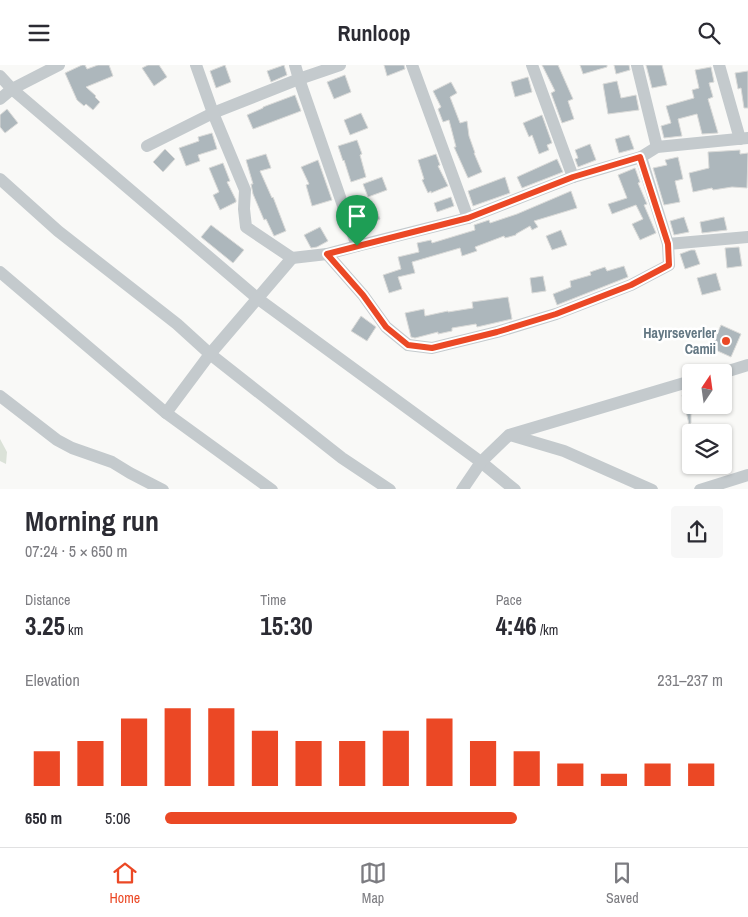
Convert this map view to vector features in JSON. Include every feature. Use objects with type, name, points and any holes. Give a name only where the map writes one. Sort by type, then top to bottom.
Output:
[{"type":"street","points":[[0,99],[12,89],[59,65]]},
{"type":"street","points":[[196,65],[213,113],[245,190],[244,209],[246,227],[292,258],[327,254],[468,218],[573,177],[640,157],[657,147],[744,139],[719,65]]},
{"type":"street","points":[[296,65],[299,79],[357,246]]},
{"type":"street","points":[[147,146],[213,113],[340,65]]},
{"type":"street","points":[[412,65],[468,218]]},
{"type":"street","points":[[532,65],[573,177]]},
{"type":"street","points":[[637,65],[657,147]]},
{"type":"street","points":[[0,76],[12,89],[258,298],[514,489]]},
{"type":"street","points":[[327,254],[363,295],[386,327],[408,345],[432,348],[497,332],[556,314],[631,285],[669,265],[668,244],[640,157]]},
{"type":"street","points":[[0,179],[58,231],[176,324],[210,355],[342,458],[390,489]]},
{"type":"street","points":[[668,244],[748,237]]},
{"type":"street","points":[[166,413],[210,355],[292,258]]},
{"type":"street","points":[[0,273],[166,413],[272,489]]},
{"type":"street","points":[[732,370],[748,365]]},
{"type":"street","points":[[462,489],[480,462],[509,435],[682,384]]},
{"type":"street","points":[[0,396],[57,440],[72,448],[112,462],[163,489]]},
{"type":"street","points":[[509,435],[564,451],[652,489]]},
{"type":"street","points":[[700,489],[748,475]]},
{"type":"shaded area","points":[[0,439],[7,452],[6,464],[0,461]]},
{"type":"building","points":[[85,65],[87,69],[98,65],[109,65],[113,76],[86,87],[100,102],[93,110],[77,100],[65,73]]},
{"type":"building","points":[[148,65],[159,65],[167,77],[154,86],[142,68]]},
{"type":"building","points":[[225,65],[231,82],[216,88],[210,71]]},
{"type":"building","points":[[284,65],[287,75],[271,82],[267,71]]},
{"type":"building","points":[[384,65],[404,65],[405,69],[387,76]]},
{"type":"building","points":[[542,65],[558,65],[573,99],[568,101],[574,119],[562,123],[551,93],[555,91]]},
{"type":"building","points":[[580,65],[607,65],[607,67],[583,74]]},
{"type":"building","points":[[614,65],[629,65],[630,70],[616,74]]},
{"type":"building","points":[[646,65],[662,65],[667,85],[652,88]]},
{"type":"building","points":[[711,67],[714,82],[709,83],[713,97],[708,99],[718,133],[702,134],[697,114],[678,119],[682,136],[664,138],[661,126],[671,123],[666,106],[694,98],[692,90],[699,88],[695,70]]},
{"type":"building","points":[[748,71],[748,108],[744,108],[741,88],[738,89],[735,73]]},
{"type":"building","points":[[345,75],[351,92],[334,99],[327,82]]},
{"type":"building","points":[[528,77],[532,92],[515,97],[511,82]]},
{"type":"building","points":[[617,81],[621,98],[636,95],[639,110],[608,114],[603,84]]},
{"type":"building","points":[[451,82],[457,93],[450,97],[460,123],[467,121],[474,153],[482,172],[468,178],[454,147],[456,147],[449,120],[443,122],[438,109],[441,107],[433,91]]},
{"type":"building","points":[[295,95],[301,111],[253,129],[247,115]]},
{"type":"building","points":[[7,109],[18,123],[5,133],[0,127],[0,115]]},
{"type":"building","points":[[361,113],[368,128],[350,135],[344,120]]},
{"type":"building","points":[[542,115],[552,143],[547,145],[549,150],[539,154],[532,135],[529,137],[523,123]]},
{"type":"building","points":[[212,133],[217,149],[198,155],[200,161],[186,166],[179,148],[199,141],[198,137]]},
{"type":"building","points":[[629,135],[634,149],[619,153],[615,139]]},
{"type":"building","points":[[357,140],[362,154],[360,155],[366,177],[351,182],[338,146]]},
{"type":"building","points":[[590,144],[596,160],[578,167],[575,159],[578,158],[575,150]]},
{"type":"building","points":[[165,149],[175,159],[163,172],[153,162]]},
{"type":"building","points":[[740,150],[740,154],[748,153],[747,188],[732,187],[713,190],[712,188],[693,192],[689,173],[709,168],[708,152]]},
{"type":"building","points":[[266,154],[271,168],[260,171],[273,197],[286,231],[274,236],[266,219],[264,220],[253,194],[251,184],[253,184],[246,160]]},
{"type":"building","points":[[436,154],[440,165],[438,166],[448,186],[428,193],[422,180],[424,179],[418,160]]},
{"type":"building","points":[[678,157],[683,179],[675,181],[680,202],[664,205],[653,168],[667,165],[665,160]]},
{"type":"building","points":[[557,159],[563,172],[522,188],[517,177]]},
{"type":"building","points":[[318,160],[332,200],[312,206],[306,185],[309,184],[301,167]]},
{"type":"building","points":[[223,163],[230,181],[227,182],[236,202],[220,210],[213,195],[219,192],[209,168]]},
{"type":"building","points":[[635,168],[640,182],[638,183],[647,204],[644,205],[656,233],[640,240],[632,224],[643,219],[636,205],[612,214],[608,204],[627,198],[618,175]]},
{"type":"building","points":[[382,177],[387,190],[368,197],[363,184]]},
{"type":"building","points":[[505,177],[510,193],[473,206],[468,191]]},
{"type":"building","points":[[571,191],[577,208],[534,221],[538,227],[532,230],[530,226],[516,235],[505,238],[504,236],[475,247],[477,251],[462,256],[460,248],[412,262],[415,273],[398,277],[402,289],[389,293],[383,275],[401,269],[398,257],[419,252],[417,243],[431,240],[432,243],[475,230],[474,225],[489,220],[490,223],[517,214]]},
{"type":"building","points":[[451,197],[454,206],[437,212],[434,203]]},
{"type":"building","points":[[374,204],[380,219],[366,225],[360,210]]},
{"type":"building","points":[[684,217],[689,232],[674,235],[670,221]]},
{"type":"building","points":[[724,217],[727,230],[702,233],[700,222]]},
{"type":"building","points":[[211,225],[244,250],[233,263],[201,237]]},
{"type":"building","points":[[320,227],[328,241],[311,248],[304,235]]},
{"type":"building","points":[[561,230],[567,245],[552,250],[546,236]]},
{"type":"building","points":[[739,247],[742,266],[727,268],[725,248]]},
{"type":"building","points":[[695,250],[700,264],[685,269],[680,254]]},
{"type":"building","points":[[624,266],[628,277],[557,305],[553,294],[571,287],[570,281],[591,275],[590,272],[605,267],[607,271]]},
{"type":"building","points":[[716,273],[721,290],[702,295],[697,278]]},
{"type":"building","points":[[543,276],[546,291],[532,293],[530,278]]},
{"type":"building","points":[[508,297],[512,319],[477,327],[476,324],[452,328],[452,331],[438,334],[438,332],[415,338],[411,337],[405,313],[424,309],[425,316],[473,308],[472,302]]},
{"type":"building","points":[[361,316],[376,327],[367,341],[351,331]]},
{"type":"building","name":"Hayırseverler Camii","points":[[721,325],[741,334],[731,357],[711,348]]},
{"type":"building","points":[[687,414],[691,414],[691,423],[689,424]]},
{"type":"place","name":"Hayırseverler Camii","points":[[726,341]]},
{"type":"route","points":[[640,157],[668,244],[669,265],[631,285],[556,314],[497,332],[432,348],[408,345],[386,327],[363,295],[327,254],[357,246],[468,218],[573,177],[640,157]]}]
